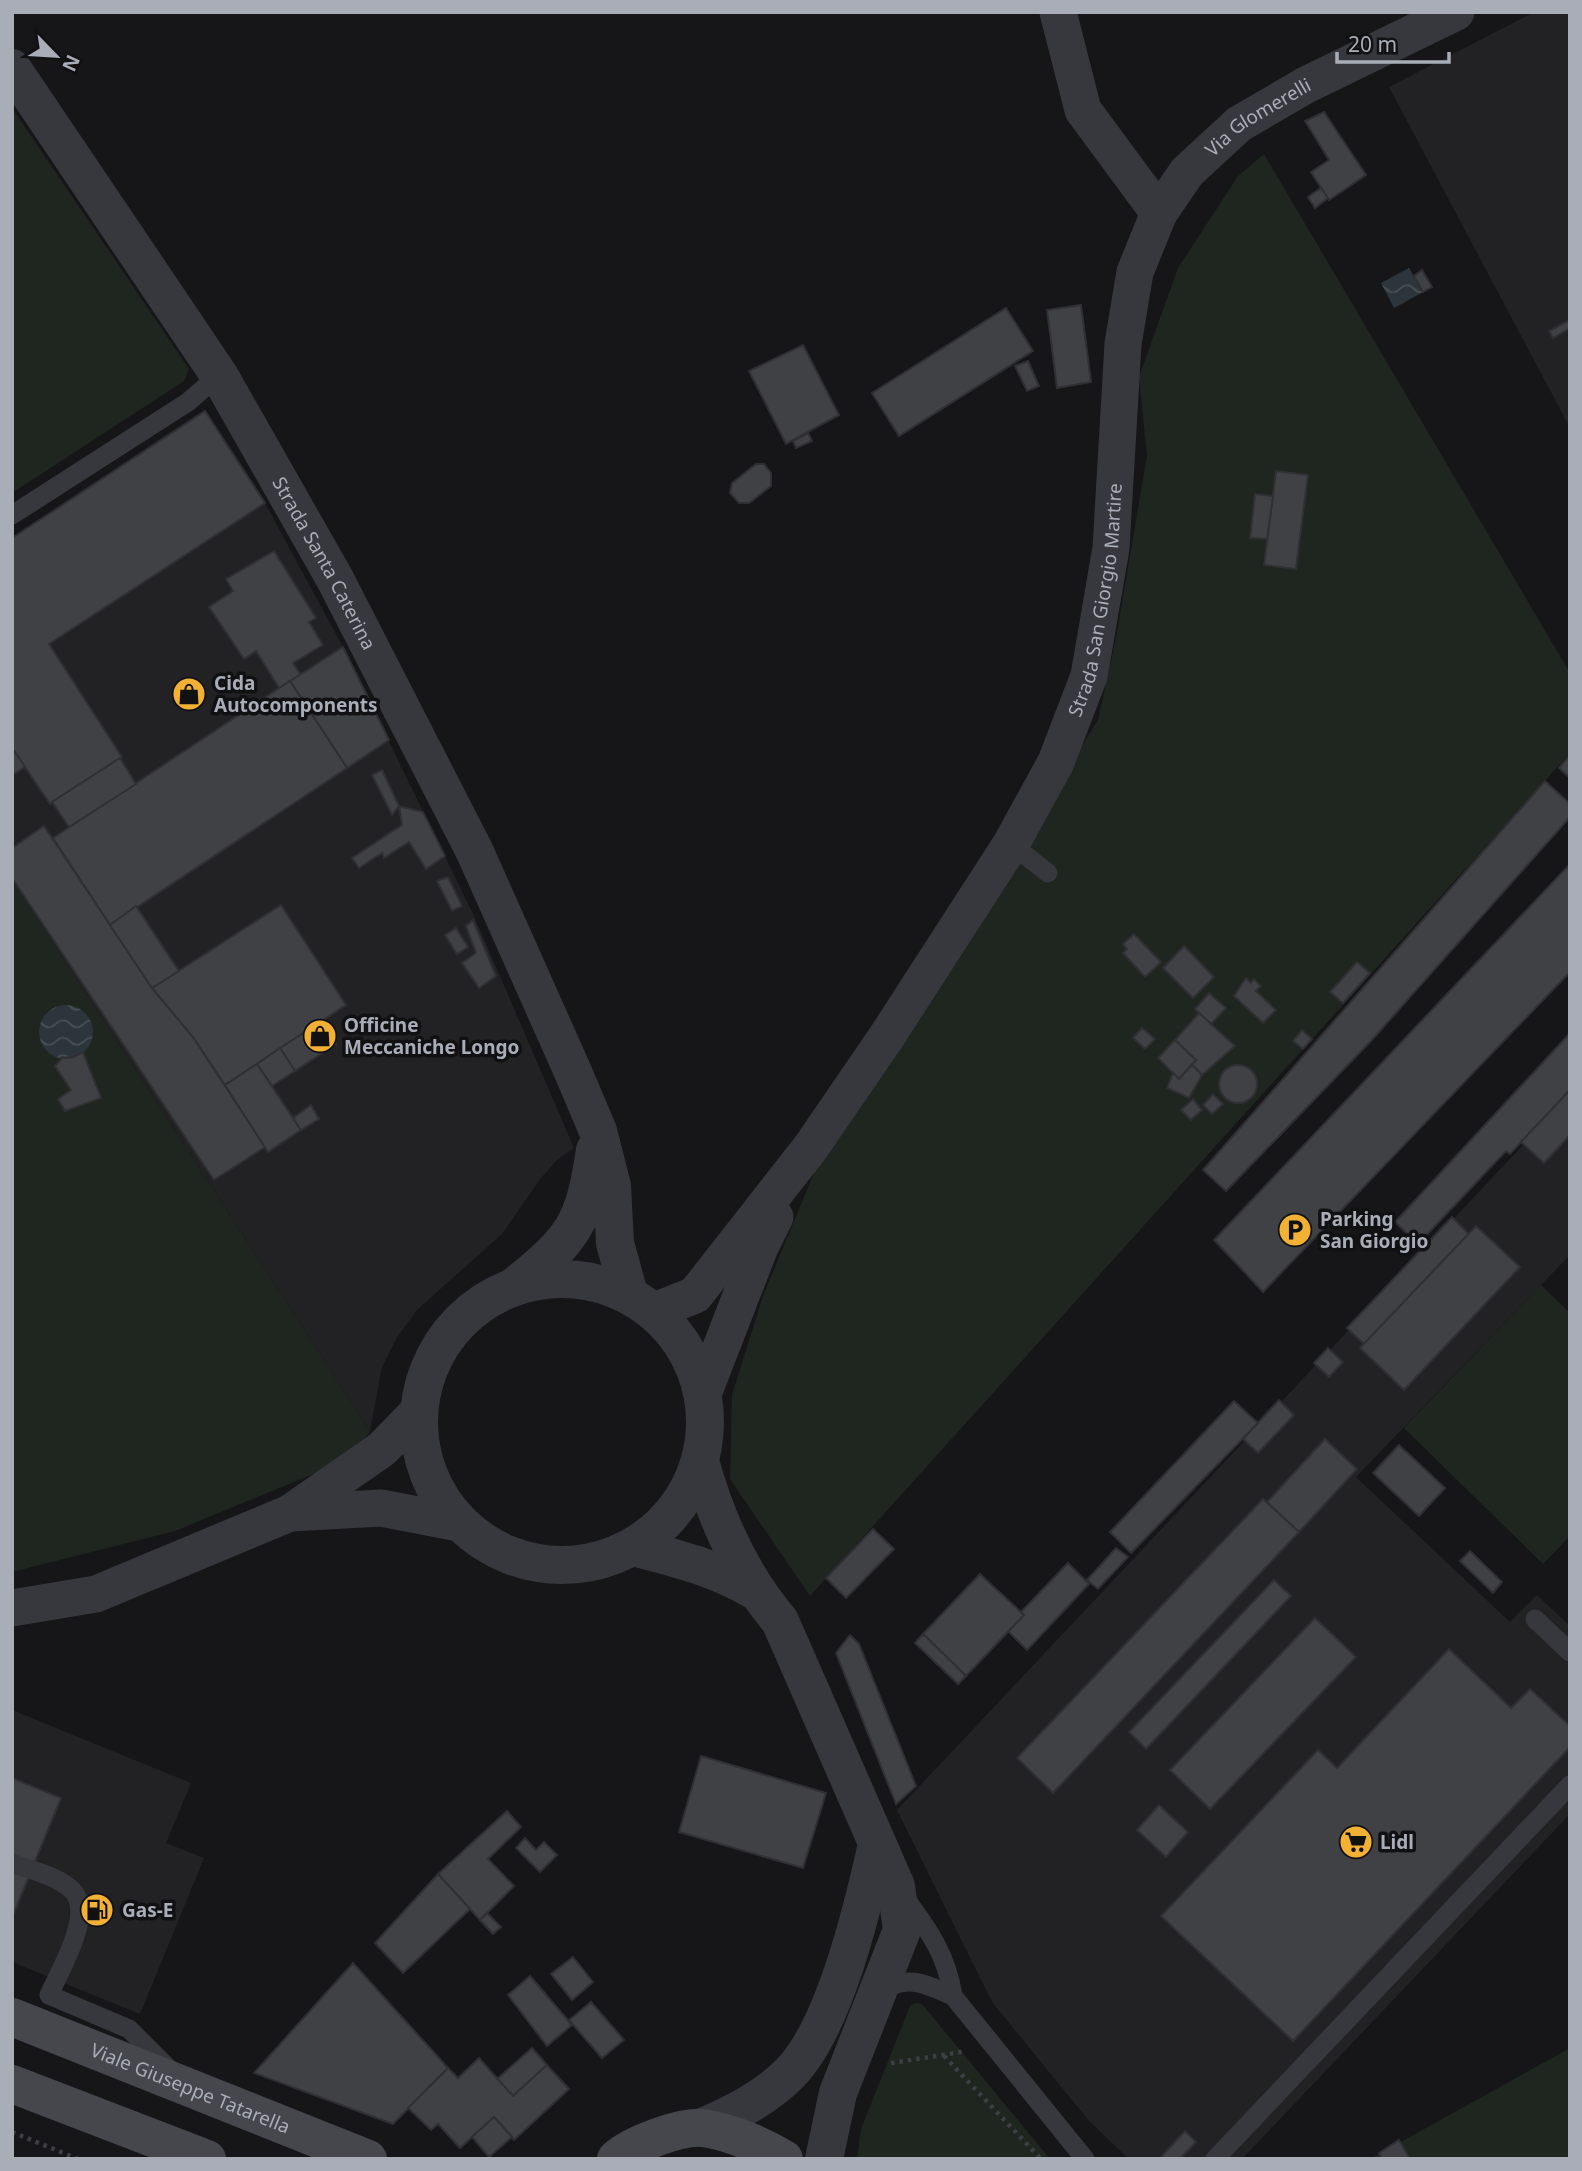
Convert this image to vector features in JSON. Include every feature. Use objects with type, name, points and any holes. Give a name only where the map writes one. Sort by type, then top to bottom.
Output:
[{"type":"main road","name":"Viale Giuseppe Tatarella","points":[[12,2017],[368,2159]]},
{"type":"main road","points":[[12,2084],[177,2152],[206,2159]]},
{"type":"main road","points":[[616,2158],[655,2138],[701,2128],[744,2140],[784,2159]]},
{"type":"street","points":[[1058,12],[1083,110],[1159,213]]},
{"type":"street","name":"Via Glomerelli","points":[[1159,213],[1187,172],[1239,124],[1306,85],[1456,12]]},
{"type":"street","name":"Strada Santa Caterina","points":[[12,68],[219,375],[334,579],[475,852],[598,1130],[612,1186],[615,1243],[642,1302]]},
{"type":"street","name":"Strada San Giorgio Martire","points":[[642,1302],[695,1295],[811,1147],[887,1036],[1011,844],[1056,762],[1089,676],[1111,548],[1125,332],[1135,272],[1159,213]]},
{"type":"street","points":[[515,1286],[555,1279],[595,1282],[642,1302],[685,1346],[703,1394],[706,1416],[700,1461],[685,1495],[663,1525],[633,1547],[598,1562],[561,1566],[523,1561],[488,1546],[459,1522],[440,1498],[427,1471],[420,1441],[419,1410],[428,1370],[449,1335],[478,1306],[515,1286],[555,1253],[571,1233],[587,1199],[598,1130]]},
{"type":"street","name":"Strada San Giorgio Martire","points":[[703,1394],[760,1247],[811,1147]]},
{"type":"street","points":[[12,1608],[96,1594],[290,1513],[382,1449],[419,1410]]},
{"type":"street","points":[[700,1461],[712,1504],[755,1591],[780,1621],[896,1886],[902,1930],[838,2093],[824,2159]]},
{"type":"street","points":[[290,1513],[381,1508],[459,1522]]},
{"type":"street","points":[[633,1547],[726,1574],[755,1591]]},
{"type":"street","points":[[701,2128],[761,2097],[792,2072],[814,2038],[861,1917],[877,1844]]},
{"type":"lane","points":[[12,515],[188,402],[219,375]]},
{"type":"lane","points":[[1011,844],[1048,873]]},
{"type":"lane","points":[[1535,1619],[1570,1652]]},
{"type":"lane","points":[[1215,2159],[1570,1785]]},
{"type":"lane","points":[[12,1863],[62,1883],[73,1890],[81,1906],[81,1919],[49,1995],[129,2029],[190,2090]]},
{"type":"lane","points":[[896,1886],[927,1928],[949,1968],[953,1996]]},
{"type":"lane","points":[[874,2001],[888,1988],[902,1981],[920,1981],[953,1996],[1085,2159]]},
{"type":"path","points":[[879,2065],[962,2051]]},
{"type":"path","points":[[944,2056],[1041,2159]]},
{"type":"path","points":[[12,2132],[78,2159]]},
{"type":"shaded area","points":[[1534,12],[1570,12],[1570,428],[1389,87]]},
{"type":"shaded area","points":[[12,108],[189,369],[184,381],[12,493]]},
{"type":"shaded area","points":[[1264,154],[1570,673],[1570,753],[810,1596],[730,1479],[732,1395],[763,1296],[814,1173],[1098,720],[1116,638],[1147,456],[1139,377],[1178,268],[1238,176]]},
{"type":"shaded area","points":[[205,411],[265,503],[343,647],[475,918],[574,1148],[557,1160],[541,1178],[502,1234],[417,1310],[397,1337],[382,1367],[370,1431],[12,879],[12,538]]},
{"type":"shaded area","points":[[12,879],[370,1431],[352,1458],[175,1531],[12,1572]]},
{"type":"shaded area","points":[[1570,1095],[1570,1255],[1356,1477],[1510,1622],[1537,1595],[1570,1626],[1570,1814],[1242,2159],[1129,2159],[1089,2121],[992,2002],[897,1810]]},
{"type":"shaded area","points":[[1541,1285],[1570,1313],[1570,1536],[1543,1564],[1404,1428]]},
{"type":"shaded area","name":"Gas-E","points":[[12,1710],[191,1783],[166,1843],[204,1858],[140,2014],[12,1962]]},
{"type":"shaded area","points":[[915,2003],[922,2004],[1050,2159],[857,2159],[861,2129],[910,2006]]},
{"type":"shaded area","points":[[1570,2048],[1570,2159],[1370,2159]]},
{"type":"water","points":[[1409,268],[1423,292],[1394,308],[1381,283]]},
{"type":"water","points":[[66,1005],[85,1013],[93,1032],[85,1051],[66,1059],[47,1051],[39,1032],[47,1013]]},
{"type":"building","points":[[1324,112],[1366,175],[1329,200],[1311,172],[1329,160],[1305,121]]},
{"type":"building","points":[[1321,188],[1328,198],[1315,208],[1308,197]]},
{"type":"building","points":[[1422,270],[1432,287],[1423,292],[1414,276]]},
{"type":"building","points":[[1081,305],[1091,382],[1057,388],[1047,310]]},
{"type":"building","points":[[1006,308],[1033,351],[899,436],[872,393]]},
{"type":"building","points":[[1570,320],[1570,328],[1553,338],[1549,331]]},
{"type":"building","points":[[803,345],[839,415],[786,444],[749,371]]},
{"type":"building","points":[[1028,361],[1039,386],[1027,391],[1015,366]]},
{"type":"building","points":[[205,411],[265,503],[49,644],[122,757],[50,804],[12,748],[12,538]]},
{"type":"building","points":[[808,433],[812,441],[796,448],[793,441]]},
{"type":"building","points":[[756,464],[764,464],[771,473],[771,486],[749,503],[739,503],[730,493],[732,483]]},
{"type":"building","points":[[1276,471],[1308,475],[1296,569],[1264,565]]},
{"type":"building","points":[[1255,494],[1273,496],[1267,539],[1250,538]]},
{"type":"building","points":[[274,551],[316,618],[309,622],[323,645],[293,663],[301,675],[279,688],[256,651],[244,659],[209,607],[233,591],[226,579]]},
{"type":"building","points":[[343,647],[389,740],[347,768],[290,681]]},
{"type":"building","points":[[290,681],[347,768],[110,925],[53,838]]},
{"type":"building","points":[[12,748],[25,767],[12,775]]},
{"type":"building","points":[[1570,755],[1570,778],[1559,768]]},
{"type":"building","points":[[120,758],[136,784],[69,827],[52,802]]},
{"type":"building","points":[[382,770],[399,806],[392,815],[372,775]]},
{"type":"building","points":[[1545,781],[1570,804],[1570,817],[1371,1041],[1226,1191],[1203,1170]]},
{"type":"building","points":[[399,806],[423,812],[445,856],[426,869],[409,842],[384,858],[382,853],[359,868],[352,858],[402,825]]},
{"type":"building","points":[[44,826],[152,988],[193,1037],[265,1147],[214,1180],[12,878],[12,848]]},
{"type":"building","points":[[1570,864],[1570,972],[1263,1292],[1214,1240]]},
{"type":"building","points":[[448,877],[462,906],[452,911],[437,881]]},
{"type":"building","points":[[281,905],[346,1005],[225,1085],[193,1037],[152,988]]},
{"type":"building","points":[[136,906],[179,971],[152,988],[110,925]]},
{"type":"building","points":[[473,920],[496,976],[479,988],[462,963],[476,953],[466,926]]},
{"type":"building","points":[[456,928],[468,947],[457,954],[445,935]]},
{"type":"building","points":[[1134,934],[1161,962],[1145,977],[1123,953],[1127,949],[1123,944]]},
{"type":"building","points":[[1184,946],[1214,977],[1193,998],[1163,968]]},
{"type":"building","points":[[1357,962],[1370,973],[1343,1003],[1330,992]]},
{"type":"building","points":[[1246,978],[1251,983],[1254,979],[1261,986],[1256,991],[1276,1010],[1263,1023],[1234,996]]},
{"type":"building","points":[[1209,993],[1226,1008],[1211,1024],[1195,1009]]},
{"type":"building","points":[[1199,1013],[1235,1046],[1202,1075],[1192,1065],[1196,1060],[1175,1040]]},
{"type":"building","points":[[321,1022],[336,1044],[295,1071],[280,1048]]},
{"type":"building","points":[[1142,1028],[1155,1039],[1145,1049],[1133,1038]]},
{"type":"building","points":[[1302,1030],[1312,1039],[1303,1049],[1293,1041]]},
{"type":"building","points":[[1570,1033],[1570,1090],[1510,1154],[1506,1151],[1418,1244],[1395,1222]]},
{"type":"building","points":[[1175,1040],[1196,1060],[1179,1079],[1158,1058]]},
{"type":"building","points":[[280,1048],[295,1071],[272,1086],[257,1064]]},
{"type":"building","points":[[83,1052],[101,1098],[65,1111],[58,1099],[71,1090],[55,1066],[62,1058],[74,1057]]},
{"type":"building","points":[[257,1064],[301,1130],[268,1152],[225,1085]]},
{"type":"building","points":[[1192,1065],[1202,1075],[1189,1098],[1167,1088],[1173,1073],[1179,1079]]},
{"type":"building","points":[[1238,1065],[1251,1071],[1257,1084],[1251,1097],[1238,1103],[1225,1097],[1219,1084],[1225,1071]]},
{"type":"building","points":[[1570,1090],[1570,1135],[1544,1163],[1521,1142]]},
{"type":"building","points":[[1213,1094],[1223,1104],[1212,1114],[1203,1105]]},
{"type":"building","points":[[1193,1099],[1202,1110],[1191,1120],[1181,1110]]},
{"type":"building","points":[[311,1105],[319,1119],[301,1130],[293,1118]]},
{"type":"building","points":[[1452,1217],[1469,1234],[1364,1344],[1347,1328]]},
{"type":"building","points":[[1476,1226],[1520,1267],[1404,1390],[1360,1348]]},
{"type":"building","points":[[1328,1348],[1343,1362],[1329,1377],[1314,1363]]},
{"type":"building","points":[[1279,1400],[1294,1415],[1258,1453],[1243,1439]]},
{"type":"building","points":[[1234,1401],[1258,1423],[1131,1553],[1110,1532]]},
{"type":"building","points":[[1325,1439],[1357,1469],[1299,1532],[1267,1502]]},
{"type":"building","points":[[1399,1445],[1445,1488],[1419,1516],[1373,1473]]},
{"type":"building","points":[[1263,1499],[1299,1532],[1053,1793],[1017,1758]]},
{"type":"building","points":[[873,1529],[894,1549],[846,1598],[826,1578]]},
{"type":"building","points":[[1116,1548],[1128,1557],[1098,1589],[1087,1580]]},
{"type":"building","points":[[1470,1551],[1502,1582],[1493,1593],[1460,1561]]},
{"type":"building","points":[[1068,1563],[1089,1584],[1027,1650],[1008,1631],[1024,1615],[1021,1612]]},
{"type":"building","points":[[980,1574],[1024,1615],[966,1676],[923,1634]]},
{"type":"building","points":[[1274,1580],[1291,1596],[1146,1749],[1129,1732]]},
{"type":"building","points":[[1315,1618],[1356,1657],[1210,1809],[1170,1770]]},
{"type":"building","points":[[923,1634],[966,1676],[958,1684],[915,1643]]},
{"type":"building","points":[[850,1635],[859,1644],[916,1786],[896,1804],[836,1653]]},
{"type":"building","name":"Lidl","points":[[1449,1649],[1511,1708],[1530,1689],[1570,1726],[1570,1747],[1293,2041],[1161,1916],[1318,1750],[1337,1768]]},
{"type":"building","points":[[701,1756],[826,1793],[803,1868],[679,1832]]},
{"type":"building","points":[[12,1778],[61,1798],[12,1918]]},
{"type":"building","points":[[1159,1805],[1188,1832],[1166,1857],[1137,1830]]},
{"type":"building","points":[[507,1811],[521,1827],[488,1859],[514,1886],[480,1920],[438,1874]]},
{"type":"building","points":[[525,1838],[536,1850],[544,1842],[557,1855],[540,1872],[516,1848]]},
{"type":"building","points":[[438,1874],[470,1909],[403,1973],[375,1943]]},
{"type":"building","points":[[487,1913],[501,1927],[493,1934],[480,1920]]},
{"type":"building","points":[[573,1957],[593,1982],[572,2000],[551,1974]]},
{"type":"building","points":[[353,1963],[448,2068],[393,2124],[254,2073]]},
{"type":"building","points":[[530,1976],[572,2025],[547,2046],[508,1995]]},
{"type":"building","points":[[591,2002],[624,2040],[602,2058],[569,2020]]},
{"type":"building","points":[[532,2048],[547,2065],[513,2096],[497,2079]]},
{"type":"building","points":[[479,2058],[513,2096],[547,2065],[569,2089],[514,2140],[494,2117],[460,2148],[438,2124],[431,2130],[408,2108],[448,2068],[458,2078]]},
{"type":"building","points":[[494,2117],[512,2137],[489,2157],[472,2137]]},
{"type":"building","points":[[1185,2131],[1196,2142],[1180,2159],[1159,2159]]},
{"type":"building","points":[[1399,2140],[1410,2159],[1382,2159],[1379,2153]]},
{"type":"place","name":"Cida Autocomponents","points":[[189,694]]},
{"type":"place","name":"Officine Meccaniche Longo","points":[[320,1036]]},
{"type":"place","name":"Parking San Giorgio","points":[[1295,1230]]},
{"type":"place","name":"Lidl","points":[[1356,1842]]},
{"type":"place","name":"Gas-E","points":[[97,1910]]}]
